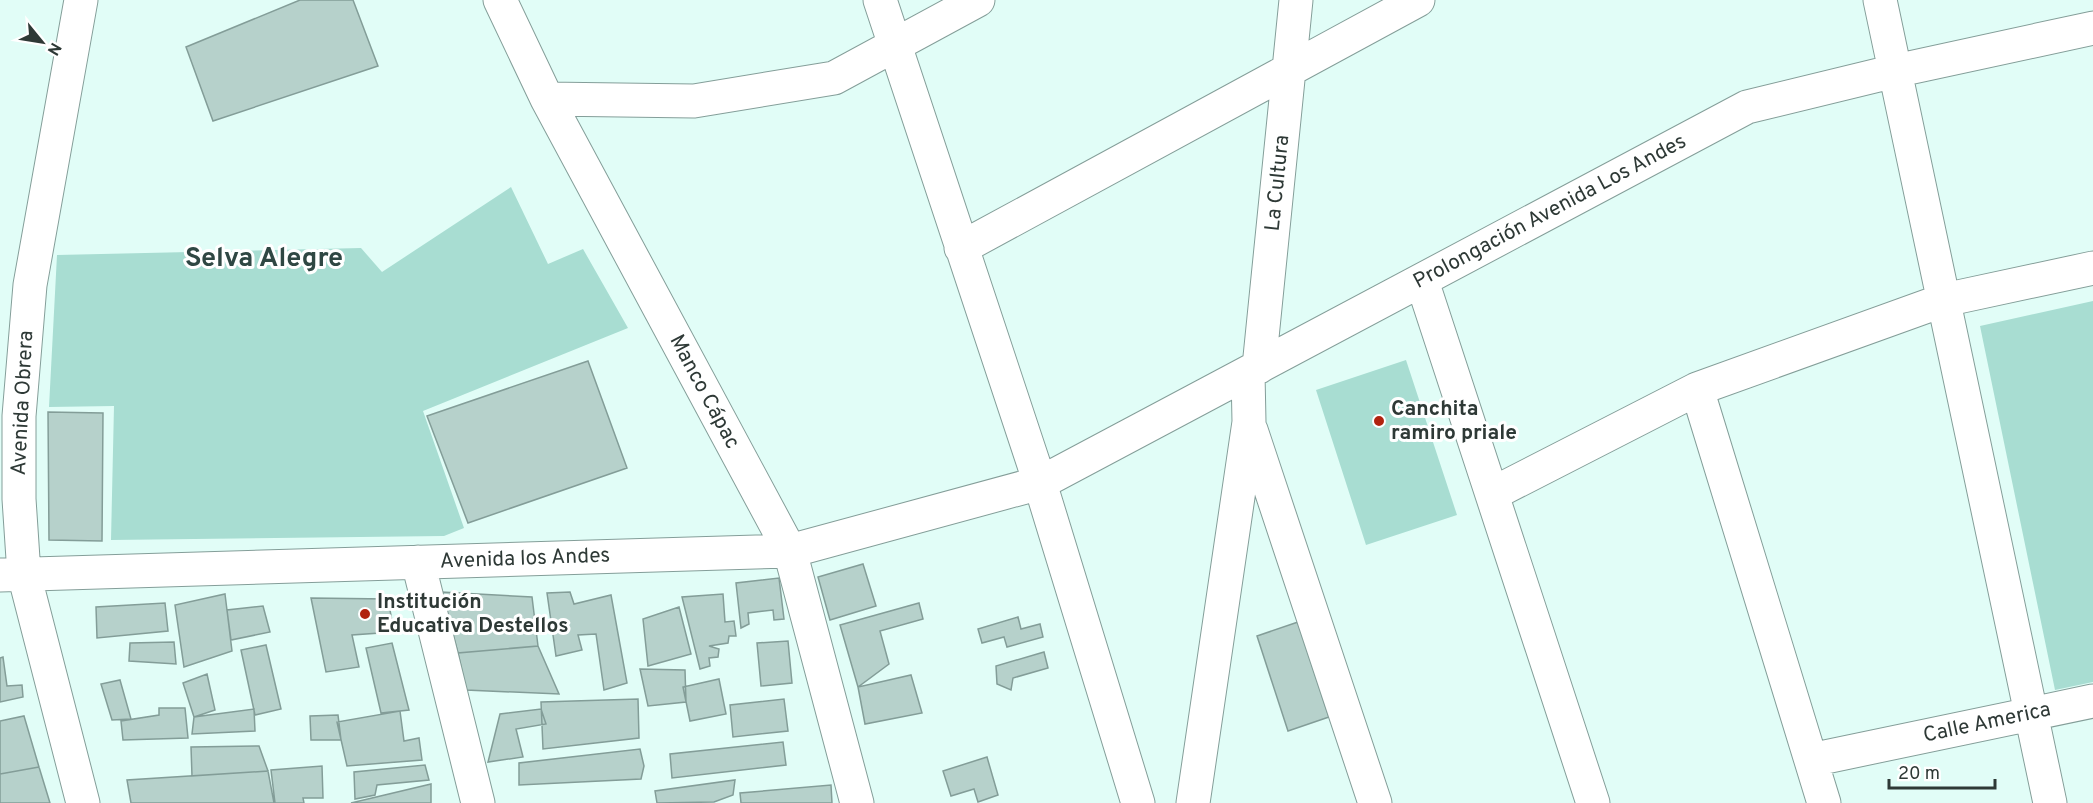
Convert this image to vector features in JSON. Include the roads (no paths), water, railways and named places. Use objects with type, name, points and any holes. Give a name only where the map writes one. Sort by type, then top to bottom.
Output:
[{"type":"street","name":"Avenida Obrera","points":[[81,0],[30,285],[20,416],[19,498],[12,574],[83,803]]},
{"type":"street","name":"Manco Cápac","points":[[500,0],[547,99],[790,551],[857,803]]},
{"type":"street","points":[[879,0],[1040,483],[1138,803]]},
{"type":"street","points":[[547,99],[694,100],[834,78],[978,0]]},
{"type":"street","name":"La Cultura","points":[[1248,422],[1291,69],[1296,0]]},
{"type":"street","points":[[961,248],[1418,0]]},
{"type":"street","points":[[1880,0],[2050,803]]},
{"type":"street","name":"Prolongación Avenida Los Andes","points":[[1040,483],[1747,107],[1895,71],[2093,28]]},
{"type":"street","points":[[1492,494],[1697,389],[1944,300],[2093,268]]},
{"type":"street","points":[[1422,280],[1593,803]]},
{"type":"street","points":[[1697,389],[1824,803]]},
{"type":"street","points":[[1193,803],[1248,422]]},
{"type":"street","points":[[1248,422],[1375,803]]},
{"type":"street","name":"Avenida los Andes","points":[[12,574],[790,551],[1040,483]]},
{"type":"street","points":[[418,562],[478,803]]},
{"type":"street","name":"Calle America","points":[[1811,760],[2093,701]]},
{"type":"place","name":"Canchita ramiro priale","points":[[1379,421]]},
{"type":"place","name":"Institución Educativa Destellos","points":[[365,614]]},
{"type":"district","name":"Selva Alegre","points":[[264,259]]}]
